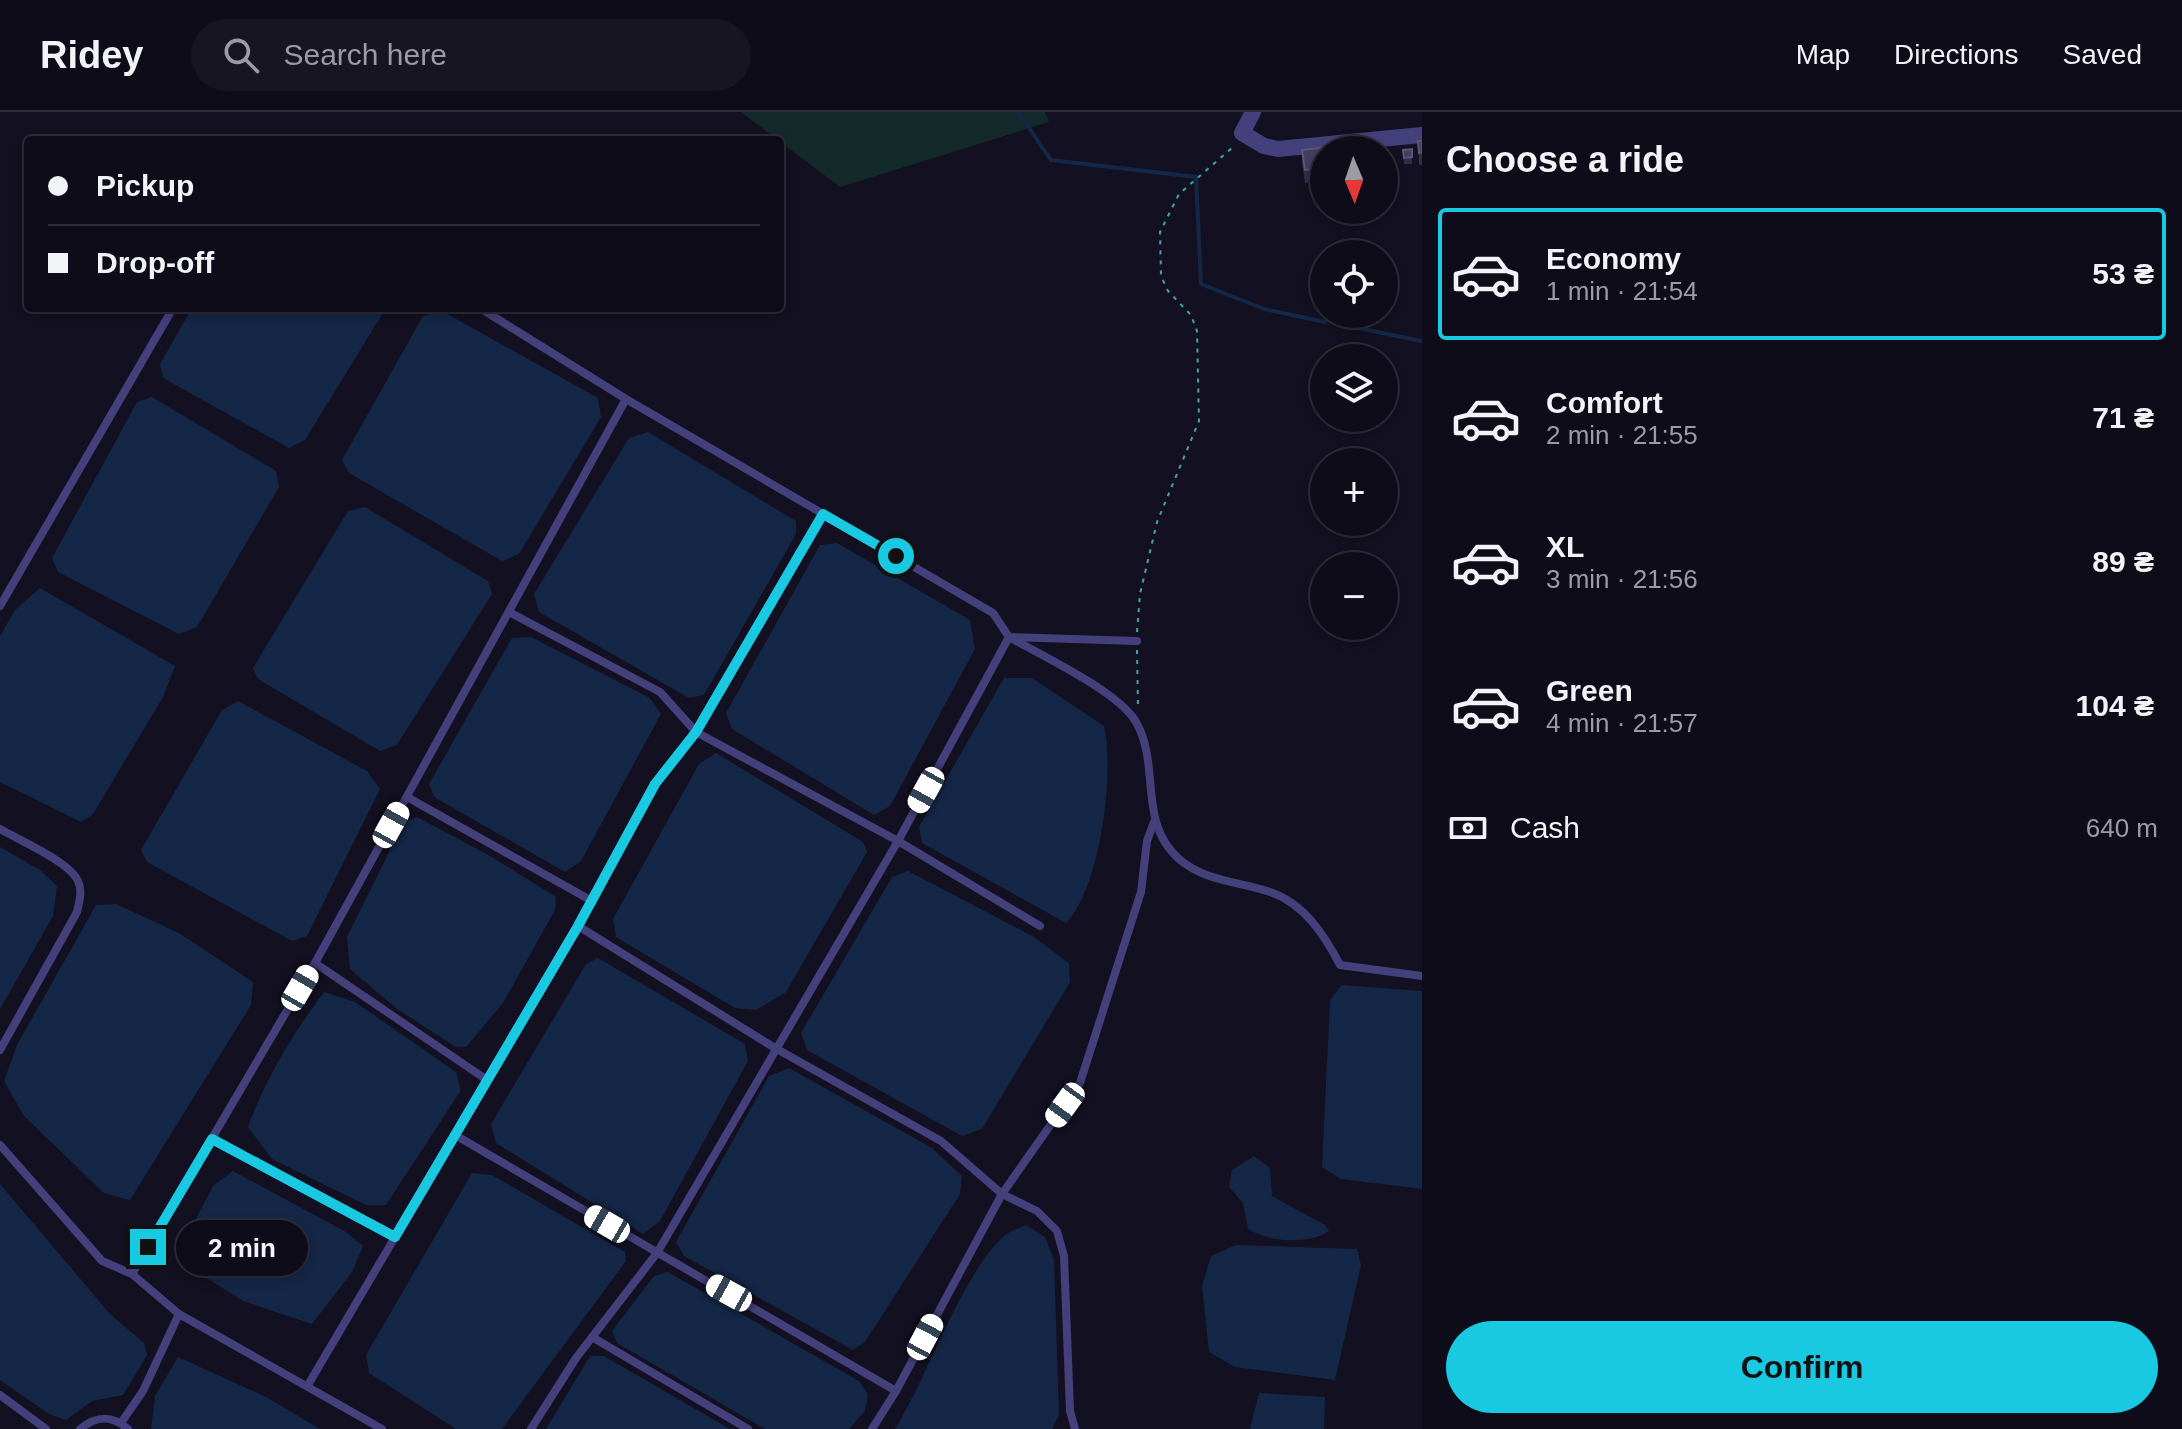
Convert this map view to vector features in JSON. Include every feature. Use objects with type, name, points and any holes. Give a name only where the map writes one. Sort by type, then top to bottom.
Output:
[{"type":"street","points":[[1253,112],[1242,133],[1264,146],[1278,149],[1422,135]]},
{"type":"lane","points":[[0,606],[171,312]]},
{"type":"lane","points":[[486,312],[626,399],[993,613],[1009,637],[1120,703],[1140,730],[1154,822],[1171,850],[1192,869],[1215,879],[1267,891],[1285,900],[1323,932],[1340,965],[1422,976]]},
{"type":"lane","points":[[132,1274],[315,963],[626,399]]},
{"type":"lane","points":[[308,1385],[578,926],[655,784],[696,732],[823,514]]},
{"type":"lane","points":[[509,612],[660,692],[696,732],[898,841],[1040,926]]},
{"type":"lane","points":[[1009,637],[1137,641]]},
{"type":"lane","points":[[531,1429],[592,1337],[657,1253],[898,841],[1009,637]]},
{"type":"lane","points":[[407,797],[592,901]]},
{"type":"lane","points":[[872,1429],[896,1391],[1002,1194],[1080,1083],[1141,892],[1147,841],[1154,822]]},
{"type":"lane","points":[[0,829],[68,869],[78,880],[81,894],[77,912],[0,1050]]},
{"type":"lane","points":[[578,926],[775,1048],[941,1141],[1002,1194],[1037,1211],[1057,1231],[1064,1256],[1070,1411],[1075,1429]]},
{"type":"lane","points":[[315,963],[487,1080]]},
{"type":"lane","points":[[455,1135],[896,1391]]},
{"type":"lane","points":[[212,1139],[395,1237]]},
{"type":"lane","points":[[0,1145],[102,1261],[132,1274],[179,1314],[382,1429]]},
{"type":"lane","points":[[80,1429],[92,1419],[110,1418],[125,1426],[179,1314]]},
{"type":"lane","points":[[592,1337],[748,1429]]},
{"type":"lane","points":[[0,1395],[46,1429]]},
{"type":"path","points":[[1140,730],[1137,641],[1140,594],[1157,522],[1199,421],[1197,331],[1191,315],[1168,291],[1161,276],[1160,232],[1179,194],[1228,154],[1242,133]]},
{"type":"green space","points":[[741,112],[1045,112],[1049,122],[840,187],[784,145],[784,136],[773,136]]},
{"type":"water","points":[[190,312],[384,312],[305,440],[289,448],[163,378],[160,364]]},
{"type":"water","points":[[444,312],[598,398],[601,417],[519,554],[502,561],[349,473],[342,460],[423,316]]},
{"type":"water","points":[[152,397],[276,471],[279,487],[197,627],[179,634],[58,572],[52,558],[137,402]]},
{"type":"water","points":[[648,432],[796,521],[796,534],[704,695],[689,698],[539,612],[534,594],[629,438]]},
{"type":"water","points":[[365,507],[488,581],[492,594],[397,745],[380,751],[258,679],[253,668],[348,511]]},
{"type":"water","points":[[837,543],[970,620],[975,649],[890,806],[874,815],[732,729],[726,713],[820,545]]},
{"type":"water","points":[[40,588],[175,666],[163,697],[93,814],[81,822],[0,782],[0,636],[15,610]]},
{"type":"water","points":[[531,637],[650,698],[661,714],[581,861],[565,872],[434,797],[429,784],[512,638]]},
{"type":"water","points":[[1004,678],[1032,678],[1104,726],[1107,772],[1102,829],[1088,884],[1066,923],[922,843],[919,827]]},
{"type":"water","points":[[238,701],[367,771],[380,789],[307,936],[292,941],[147,862],[141,850],[222,710]]},
{"type":"water","points":[[716,753],[863,842],[867,852],[786,992],[756,1010],[735,1008],[616,937],[613,919],[699,764]]},
{"type":"water","points":[[417,817],[492,857],[556,897],[555,910],[503,1003],[466,1047],[456,1047],[397,1009],[350,969],[347,937],[404,822]]},
{"type":"water","points":[[0,847],[40,870],[57,886],[53,916],[0,1009]]},
{"type":"water","points":[[908,871],[1034,937],[1069,963],[1070,982],[982,1129],[962,1136],[807,1050],[801,1033],[892,877]]},
{"type":"water","points":[[116,904],[179,933],[253,982],[251,1005],[130,1200],[104,1193],[24,1116],[4,1081],[17,1045],[96,905]]},
{"type":"water","points":[[598,958],[745,1044],[748,1061],[660,1221],[643,1234],[496,1143],[491,1124],[586,964]]},
{"type":"water","points":[[1342,985],[1422,991],[1422,1189],[1341,1179],[1322,1167],[1330,1000]]},
{"type":"water","points":[[324,992],[355,1002],[456,1072],[461,1090],[386,1205],[366,1205],[272,1159],[248,1127],[281,1056]]},
{"type":"water","points":[[789,1068],[932,1148],[962,1176],[960,1194],[865,1342],[853,1350],[684,1256],[676,1242],[769,1076]]},
{"type":"water","points":[[1254,1156],[1270,1168],[1272,1196],[1325,1225],[1329,1231],[1310,1238],[1288,1240],[1267,1237],[1248,1229],[1243,1203],[1229,1187],[1232,1170]]},
{"type":"water","points":[[233,1171],[346,1232],[363,1246],[352,1272],[312,1324],[243,1301],[189,1267],[184,1242],[213,1186]]},
{"type":"water","points":[[472,1173],[492,1175],[625,1252],[626,1261],[502,1429],[456,1429],[369,1373],[366,1355]]},
{"type":"water","points":[[0,1184],[110,1314],[144,1343],[147,1355],[123,1395],[92,1401],[66,1420],[49,1414],[0,1380]]},
{"type":"water","points":[[1026,1225],[1045,1237],[1054,1260],[1059,1415],[1052,1429],[895,1429],[974,1275],[1004,1236]]},
{"type":"water","points":[[1236,1245],[1357,1249],[1361,1265],[1335,1380],[1235,1367],[1209,1352],[1202,1286],[1211,1256]]},
{"type":"water","points":[[668,1272],[859,1381],[868,1394],[865,1411],[849,1429],[765,1429],[617,1343],[612,1331],[654,1276]]},
{"type":"water","points":[[590,1356],[604,1356],[730,1429],[546,1429]]},
{"type":"water","points":[[178,1357],[268,1398],[320,1429],[151,1429],[155,1396]]},
{"type":"water","points":[[1259,1393],[1325,1397],[1324,1429],[1250,1429]]},
{"type":"building","points":[[1418,141],[1422,141],[1422,152],[1419,153]]},
{"type":"building","points":[[1310,149],[1310,169],[1305,170],[1302,150]]},
{"type":"building","points":[[1412,149],[1412,157],[1404,158],[1403,150]]},
{"type":"waterway","points":[[1018,112],[1051,160],[1196,177],[1201,284],[1264,309],[1310,319]]},
{"type":"waterway","points":[[1358,328],[1422,341]]},
{"type":"route","points":[[148,1247],[212,1139],[395,1237],[578,926],[655,784],[696,732],[823,514],[896,556]]}]
